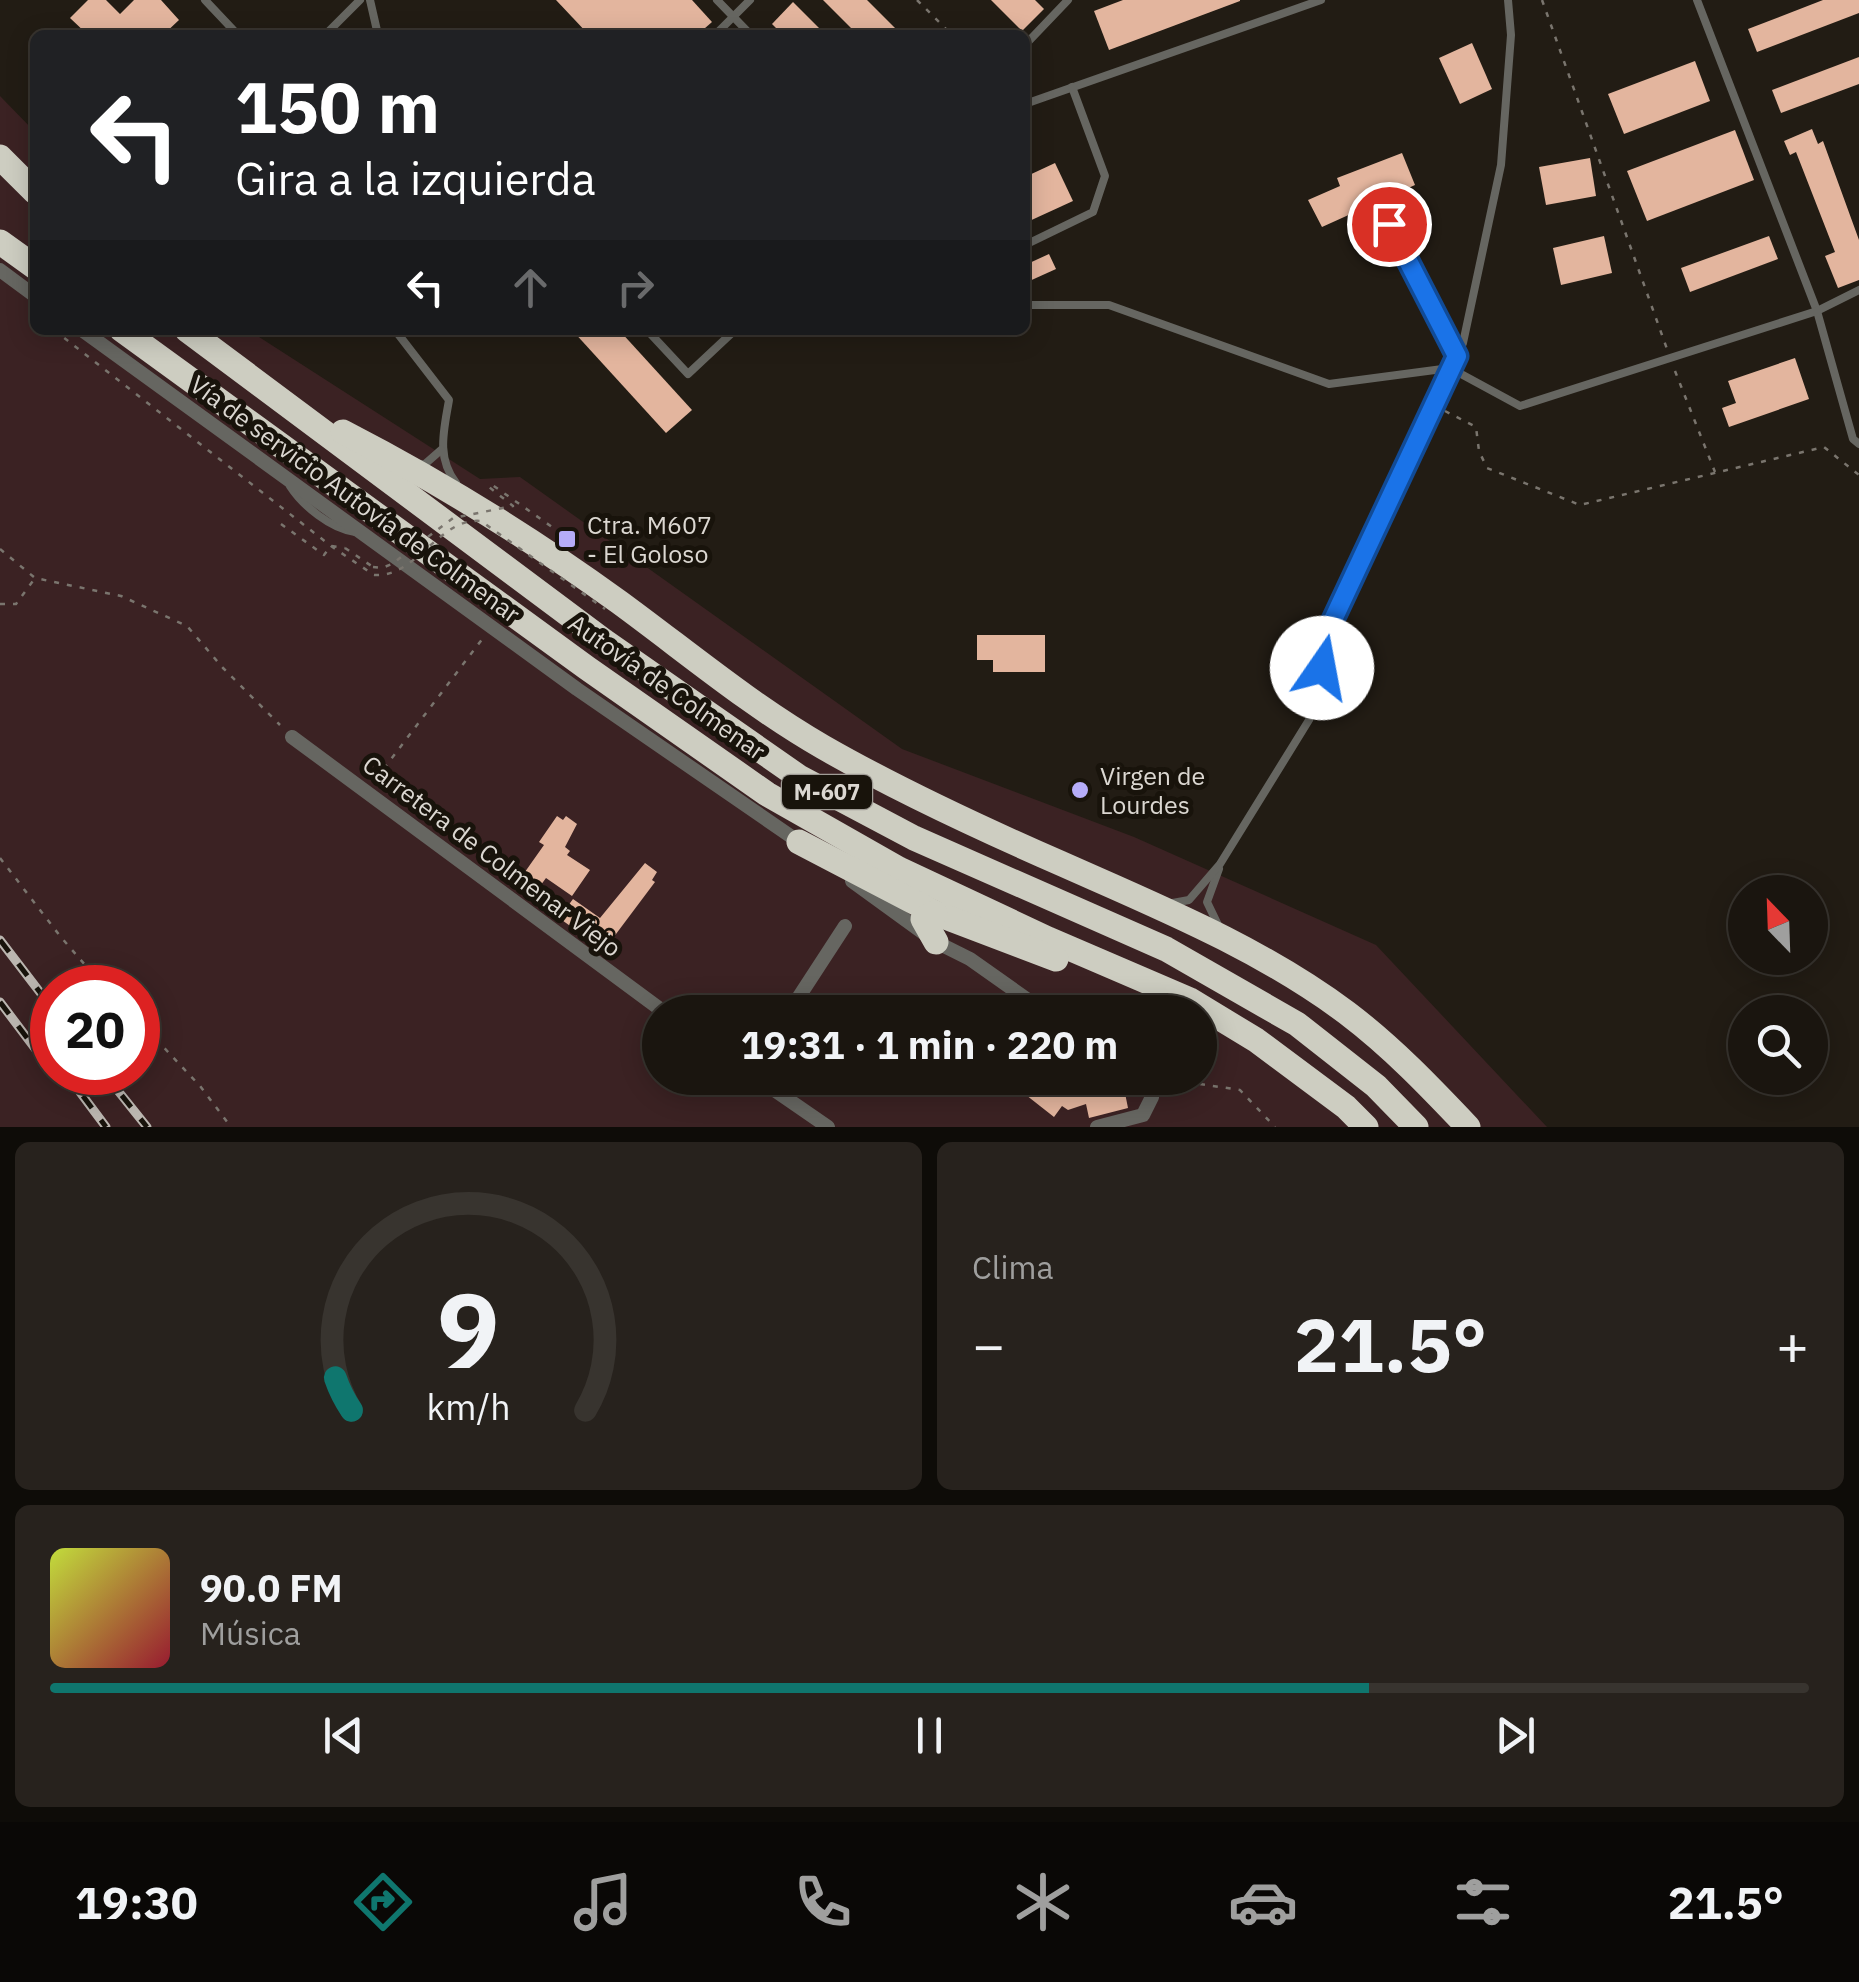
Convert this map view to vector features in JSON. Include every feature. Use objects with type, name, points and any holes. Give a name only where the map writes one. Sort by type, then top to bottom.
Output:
[{"type":"highway","points":[[0,156],[30,187]]},
{"type":"highway","points":[[0,242],[30,263]]},
{"type":"highway","name":"Autovía de Colmenar","points":[[129,335],[767,794],[898,869],[1178,995]]},
{"type":"highway","name":"Autovía de Colmenar","points":[[194,335],[588,629],[799,777],[914,838],[1166,950],[1297,1024],[1376,1086],[1416,1127]]},
{"type":"highway","points":[[272,396],[469,501],[554,556],[748,699],[822,747],[1040,854],[1224,938],[1346,1012],[1402,1058],[1468,1127]]},
{"type":"highway","points":[[799,842],[936,912],[1052,958],[1174,995]]},
{"type":"highway","points":[[936,912],[923,919],[936,942]]},
{"type":"highway","name":"Autovía de Colmenar","points":[[1217,1016],[1346,1106],[1366,1127]]},
{"type":"street","points":[[0,270],[30,292]]},
{"type":"street","name":"Vía de servicio Autovía de Colmenar","points":[[89,335],[577,689],[936,942]]},
{"type":"street","name":"Carretera de Colmenar Viejo","points":[[292,736],[642,996]]},
{"type":"street","points":[[800,995],[846,926]]},
{"type":"street","points":[[936,942],[970,958],[1021,995]]},
{"type":"street","points":[[782,1095],[828,1127]]},
{"type":"street","points":[[1097,1127],[1143,1114],[1151,1095]]},
{"type":"lane","points":[[205,0],[233,30]]},
{"type":"lane","points":[[330,30],[360,0]]},
{"type":"lane","points":[[370,0],[377,30]]},
{"type":"lane","points":[[717,0],[746,30]]},
{"type":"lane","points":[[720,30],[750,0]]},
{"type":"lane","points":[[1030,40],[1068,0]]},
{"type":"lane","points":[[1030,102],[1321,0]]},
{"type":"lane","points":[[1158,905],[1189,900],[1220,864],[1309,720],[1327,633],[1457,356],[1501,165],[1511,35],[1508,0]]},
{"type":"lane","points":[[1698,0],[1816,311],[1853,440],[1859,444]]},
{"type":"lane","points":[[1030,243],[1093,212],[1105,176],[1072,87]]},
{"type":"lane","points":[[1389,224],[1457,356]]},
{"type":"lane","points":[[1030,306],[1109,305],[1329,384],[1450,368],[1520,406],[1816,311],[1859,290]]},
{"type":"lane","points":[[399,335],[449,400],[441,450],[449,474],[469,501]]},
{"type":"lane","points":[[652,335],[688,374],[729,335]]},
{"type":"lane","points":[[404,466],[424,464],[441,450]]},
{"type":"lane","points":[[1220,864],[1207,902],[1224,938]]},
{"type":"path","points":[[918,0],[947,30]]},
{"type":"path","points":[[1542,0],[1714,472]]},
{"type":"path","points":[[60,335],[331,546],[374,575],[384,576],[400,568],[461,522],[481,521],[605,609]]},
{"type":"path","points":[[1433,406],[1476,427],[1479,451],[1487,468],[1580,504],[1824,447],[1859,474]]},
{"type":"path","points":[[331,546],[346,548],[373,567],[382,568],[453,518],[512,506],[489,487],[491,484],[562,534]]},
{"type":"path","points":[[281,524],[324,555],[331,546]]},
{"type":"path","points":[[0,550],[35,578],[121,596],[186,626],[292,736]]},
{"type":"path","points":[[0,604],[16,604],[35,578]]},
{"type":"path","points":[[367,790],[493,625]]},
{"type":"path","points":[[0,858],[85,965]]},
{"type":"path","points":[[160,1043],[232,1127]]},
{"type":"path","points":[[1217,1087],[1240,1090],[1275,1127]]},
{"type":"shaded area","points":[[0,96],[30,127],[30,335],[256,335],[480,479],[520,477],[902,749],[1134,837],[1376,945],[1547,1127],[0,1127]]},
{"type":"building","points":[[88,0],[106,0],[120,14],[134,0],[161,0],[179,20],[168,30],[83,30],[70,18]]},
{"type":"building","points":[[556,0],[692,0],[712,22],[703,30],[584,30]]},
{"type":"building","points":[[823,0],[867,0],[897,30],[853,30]]},
{"type":"building","points":[[991,0],[1035,0],[1044,9],[1021,30]]},
{"type":"building","points":[[1123,0],[1240,1],[1109,50],[1094,11]]},
{"type":"building","points":[[1823,0],[1859,0],[1859,13],[1757,52],[1748,29]]},
{"type":"building","points":[[793,2],[821,30],[778,30],[772,24]]},
{"type":"building","points":[[1472,43],[1492,89],[1460,104],[1439,58]]},
{"type":"building","points":[[1859,57],[1859,84],[1781,113],[1772,90]]},
{"type":"building","points":[[1695,61],[1710,101],[1624,134],[1608,94]]},
{"type":"building","points":[[1812,129],[1818,144],[1823,141],[1859,240],[1859,280],[1838,288],[1825,256],[1835,252],[1796,152],[1790,155],[1784,141]]},
{"type":"building","points":[[1735,130],[1754,180],[1647,221],[1627,171]]},
{"type":"building","points":[[1402,153],[1415,185],[1322,227],[1308,200],[1340,186],[1337,178]]},
{"type":"building","points":[[1590,158],[1596,196],[1546,205],[1539,167]]},
{"type":"building","points":[[1055,163],[1073,201],[1030,221],[1030,175]]},
{"type":"building","points":[[1604,236],[1612,273],[1561,285],[1553,248]]},
{"type":"building","points":[[1769,236],[1778,259],[1690,292],[1681,268]]},
{"type":"building","points":[[1049,254],[1056,269],[1030,281],[1030,263]]},
{"type":"building","points":[[577,335],[624,335],[692,410],[666,433]]},
{"type":"building","points":[[1795,358],[1809,399],[1729,427],[1722,408],[1736,403],[1728,381]]},
{"type":"building","points":[[977,635],[1045,635],[1045,672],[993,672],[993,660],[977,660]]},
{"type":"building","points":[[557,816],[563,820],[566,816],[577,824],[565,847],[570,851],[567,855],[590,870],[572,896],[546,878],[532,897],[515,886],[544,845],[539,842]]},
{"type":"building","points":[[645,863],[657,872],[652,880],[655,882],[604,950],[559,918],[573,899],[600,918]]},
{"type":"building","points":[[1026,1095],[1125,1095],[1128,1108],[1089,1118],[1086,1104],[1068,1110],[1062,1106],[1054,1117]]},
{"type":"railway","points":[[0,940],[30,979]]},
{"type":"railway","points":[[0,1002],[30,1042]]},
{"type":"railway","points":[[82,1095],[106,1127]]},
{"type":"railway","points":[[121,1095],[147,1127]]},
{"type":"place","name":"Ctra. M607 - El Goloso","points":[[567,539]]},
{"type":"place","name":"Virgen de Lourdes","points":[[1080,790]]},
{"type":"route","points":[[1322,668],[1327,633],[1457,356],[1389,224]]}]
